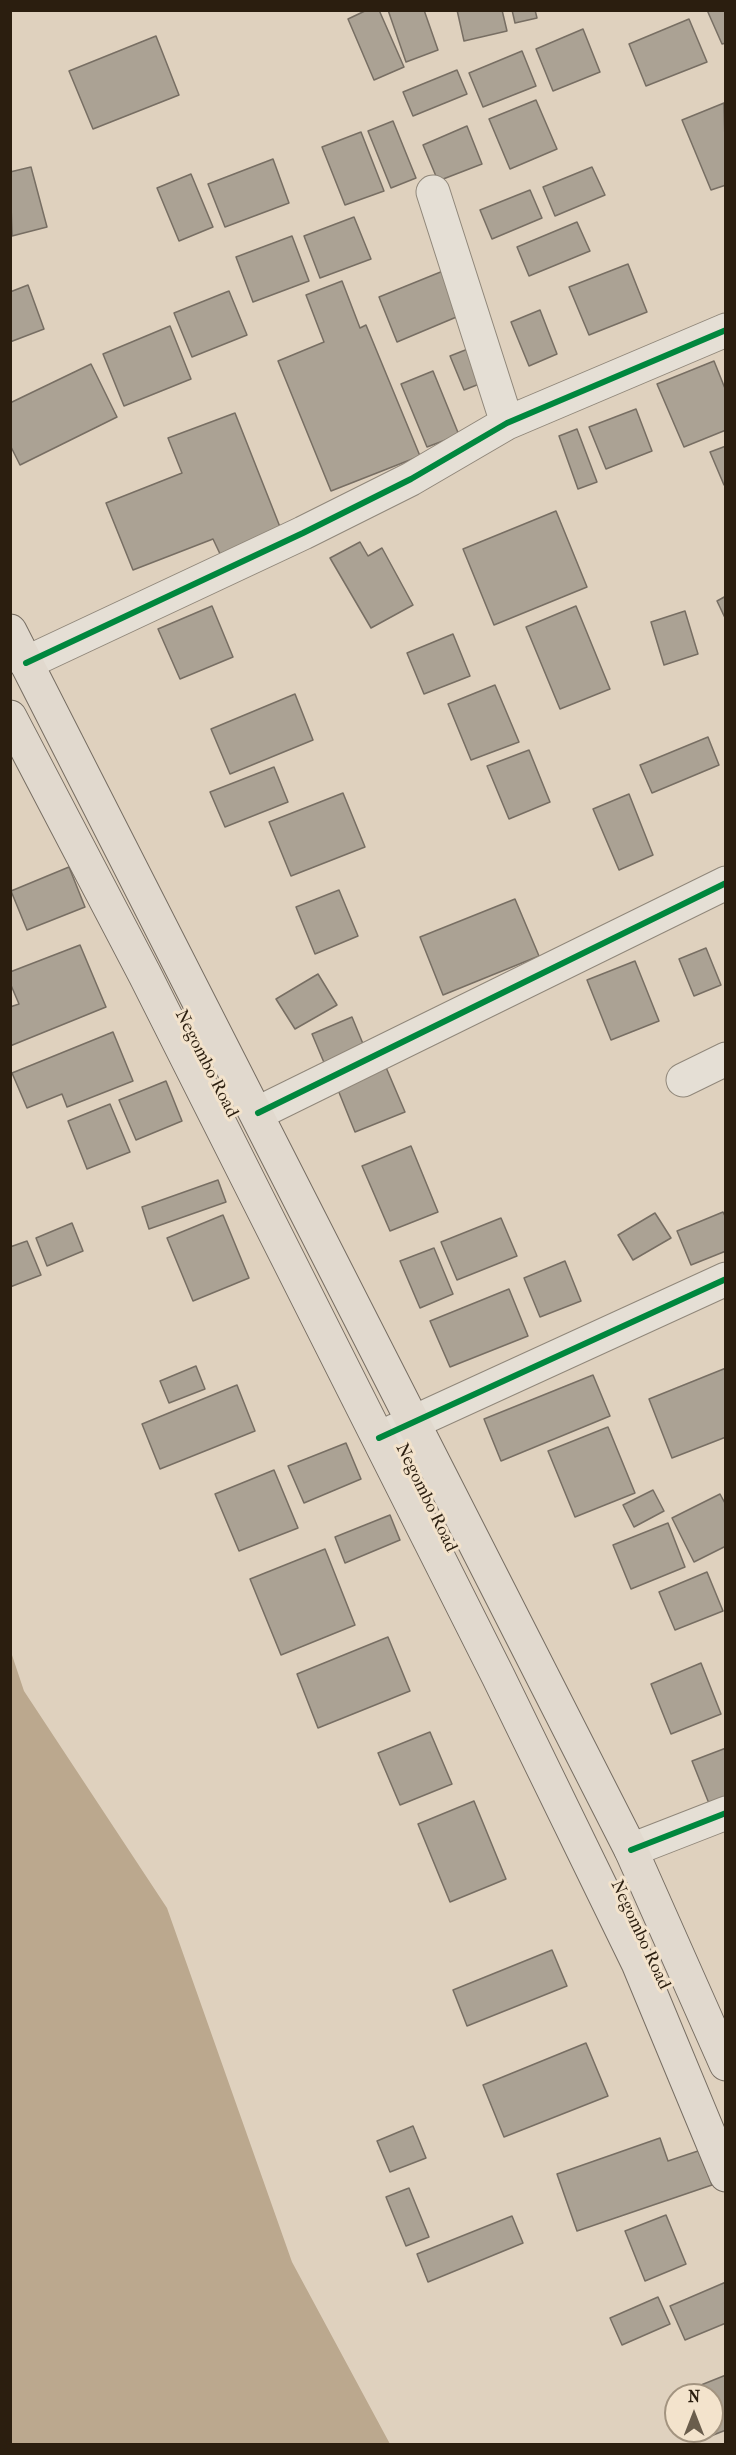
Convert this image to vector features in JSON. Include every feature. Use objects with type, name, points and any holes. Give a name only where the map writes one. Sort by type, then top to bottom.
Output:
[{"type":"highway","name":"Negombo Road","points":[[10,631],[258,1113],[531,1658],[631,1850],[726,2064]]},
{"type":"highway","name":"Negombo Road","points":[[10,717],[379,1438],[638,1962],[726,2175]]},
{"type":"street","points":[[433,192],[507,423]]},
{"type":"street","points":[[26,663],[303,533],[411,478],[507,423],[726,330]]},
{"type":"street","points":[[258,1113],[726,883]]},
{"type":"street","points":[[683,1080],[726,1059]]},
{"type":"street","points":[[379,1438],[726,1279]]},
{"type":"street","points":[[631,1850],[726,1813]]},
{"type":"shaded area","points":[[11,1652],[24,1691],[167,1908],[292,2262],[390,2444],[11,2444]]},
{"type":"building","points":[[367,10],[379,10],[404,67],[374,80],[348,19]]},
{"type":"building","points":[[388,10],[424,10],[438,50],[406,62]]},
{"type":"building","points":[[457,10],[502,10],[507,31],[464,41]]},
{"type":"building","points":[[512,10],[535,10],[537,18],[515,23]]},
{"type":"building","points":[[707,10],[726,10],[726,43],[722,44]]},
{"type":"building","points":[[689,19],[707,62],[646,86],[629,44]]},
{"type":"building","points":[[583,29],[600,72],[553,91],[536,49]]},
{"type":"building","points":[[156,36],[179,95],[93,129],[69,71]]},
{"type":"building","points":[[522,51],[536,86],[483,107],[469,73]]},
{"type":"building","points":[[457,70],[467,94],[413,116],[403,92]]},
{"type":"building","points":[[536,100],[557,149],[510,169],[489,119]]},
{"type":"building","points":[[724,103],[726,185],[711,190],[682,120]]},
{"type":"building","points":[[393,121],[416,178],[391,188],[368,131]]},
{"type":"building","points":[[467,126],[482,164],[438,181],[423,145]]},
{"type":"building","points":[[361,132],[384,191],[345,205],[322,147]]},
{"type":"building","points":[[273,159],[289,203],[225,227],[208,184]]},
{"type":"building","points":[[31,167],[47,227],[12,236],[10,172]]},
{"type":"building","points":[[592,167],[605,195],[555,216],[543,187]]},
{"type":"building","points":[[191,174],[213,227],[179,241],[157,188]]},
{"type":"building","points":[[530,190],[542,218],[492,239],[480,210]]},
{"type":"building","points":[[354,217],[371,259],[320,278],[304,236]]},
{"type":"building","points":[[577,222],[590,251],[529,276],[517,247]]},
{"type":"building","points":[[292,236],[309,281],[253,302],[236,257]]},
{"type":"building","points":[[628,264],[647,312],[589,335],[569,287]]},
{"type":"building","points":[[448,269],[466,313],[397,342],[379,297]]},
{"type":"building","points":[[342,281],[360,328],[366,325],[420,456],[331,491],[278,361],[324,342],[306,295]]},
{"type":"building","points":[[28,285],[44,329],[10,342],[10,292]]},
{"type":"building","points":[[229,291],[247,335],[192,357],[174,313]]},
{"type":"building","points":[[540,310],[557,354],[529,366],[511,322]]},
{"type":"building","points":[[170,326],[191,379],[124,406],[103,354]]},
{"type":"building","points":[[473,347],[487,381],[464,390],[450,356]]},
{"type":"building","points":[[714,361],[726,391],[726,430],[684,447],[657,384]]},
{"type":"building","points":[[91,364],[117,417],[20,465],[10,445],[10,403]]},
{"type":"building","points":[[433,371],[459,435],[427,447],[401,384]]},
{"type":"building","points":[[636,409],[652,451],[606,469],[589,427]]},
{"type":"building","points":[[235,413],[282,532],[221,556],[213,539],[133,570],[106,503],[182,473],[168,438]]},
{"type":"building","points":[[577,429],[597,482],[578,489],[559,436]]},
{"type":"building","points":[[726,446],[726,484],[724,485],[710,452]]},
{"type":"building","points":[[556,511],[587,587],[494,625],[463,549]]},
{"type":"building","points":[[360,542],[368,556],[382,548],[413,605],[371,628],[330,558]]},
{"type":"building","points":[[726,596],[726,620],[717,601]]},
{"type":"building","points":[[212,606],[233,657],[180,679],[158,629]]},
{"type":"building","points":[[576,606],[610,689],[560,709],[526,627]]},
{"type":"building","points":[[685,611],[698,654],[664,665],[651,622]]},
{"type":"building","points":[[453,634],[470,676],[424,694],[407,653]]},
{"type":"building","points":[[495,685],[519,742],[471,760],[448,704]]},
{"type":"building","points":[[295,694],[313,740],[230,774],[211,729]]},
{"type":"building","points":[[708,737],[719,765],[652,793],[640,765]]},
{"type":"building","points":[[529,750],[550,802],[509,819],[487,766]]},
{"type":"building","points":[[274,767],[288,802],[225,827],[210,792]]},
{"type":"building","points":[[343,793],[365,847],[291,876],[269,822]]},
{"type":"building","points":[[629,794],[653,855],[619,870],[593,809]]},
{"type":"building","points":[[69,867],[85,907],[27,930],[11,891]]},
{"type":"building","points":[[339,890],[358,936],[315,954],[296,907]]},
{"type":"building","points":[[515,899],[539,956],[443,995],[420,937]]},
{"type":"building","points":[[80,945],[106,1007],[10,1046],[10,1007],[19,1004],[10,983],[10,972]]},
{"type":"building","points":[[706,948],[721,985],[694,996],[679,959]]},
{"type":"building","points":[[635,961],[659,1021],[611,1040],[587,980]]},
{"type":"building","points":[[318,974],[337,1005],[295,1029],[276,999]]},
{"type":"building","points":[[352,1017],[368,1056],[328,1072],[312,1034]]},
{"type":"building","points":[[113,1032],[133,1081],[67,1107],[62,1094],[27,1108],[12,1073]]},
{"type":"building","points":[[385,1065],[405,1112],[355,1132],[336,1085]]},
{"type":"building","points":[[166,1081],[182,1121],[136,1140],[119,1100]]},
{"type":"building","points":[[110,1104],[130,1152],[87,1169],[68,1121]]},
{"type":"building","points":[[411,1146],[438,1212],[390,1231],[362,1166]]},
{"type":"building","points":[[218,1180],[226,1202],[149,1229],[142,1207]]},
{"type":"building","points":[[723,1212],[726,1218],[726,1251],[691,1265],[677,1231]]},
{"type":"building","points":[[655,1213],[671,1238],[633,1260],[618,1235]]},
{"type":"building","points":[[223,1215],[249,1278],[193,1301],[167,1238]]},
{"type":"building","points":[[501,1218],[517,1256],[457,1280],[441,1242]]},
{"type":"building","points":[[72,1223],[83,1251],[47,1266],[36,1238]]},
{"type":"building","points":[[27,1241],[41,1275],[10,1287],[10,1247]]},
{"type":"building","points":[[434,1248],[453,1294],[420,1308],[400,1261]]},
{"type":"building","points":[[565,1261],[581,1301],[540,1317],[524,1278]]},
{"type":"building","points":[[509,1289],[528,1336],[450,1367],[430,1321]]},
{"type":"building","points":[[196,1366],[205,1389],[169,1403],[160,1381]]},
{"type":"building","points":[[726,1368],[726,1437],[672,1458],[649,1399]]},
{"type":"building","points":[[593,1375],[610,1416],[501,1461],[484,1419]]},
{"type":"building","points":[[237,1385],[255,1431],[160,1469],[142,1424]]},
{"type":"building","points":[[608,1427],[635,1493],[575,1517],[548,1451]]},
{"type":"building","points":[[346,1443],[361,1479],[304,1503],[288,1466]]},
{"type":"building","points":[[274,1470],[298,1528],[239,1551],[215,1494]]},
{"type":"building","points":[[653,1490],[664,1511],[634,1527],[623,1505]]},
{"type":"building","points":[[720,1494],[726,1505],[726,1546],[694,1562],[672,1518]]},
{"type":"building","points":[[390,1515],[400,1540],[345,1563],[335,1537]]},
{"type":"building","points":[[668,1523],[685,1567],[631,1589],[613,1545]]},
{"type":"building","points":[[325,1549],[355,1625],[281,1655],[250,1579]]},
{"type":"building","points":[[707,1572],[723,1611],[675,1630],[659,1592]]},
{"type":"building","points":[[388,1637],[410,1691],[318,1728],[297,1674]]},
{"type":"building","points":[[701,1663],[721,1714],[671,1734],[651,1684]]},
{"type":"building","points":[[430,1732],[452,1784],[400,1805],[378,1753]]},
{"type":"building","points":[[726,1748],[726,1799],[710,1806],[692,1761]]},
{"type":"building","points":[[474,1801],[506,1879],[450,1902],[418,1824]]},
{"type":"building","points":[[552,1950],[567,1986],[467,2026],[453,1990]]},
{"type":"building","points":[[586,2043],[608,2096],[504,2137],[483,2085]]},
{"type":"building","points":[[413,2126],[426,2158],[390,2172],[377,2141]]},
{"type":"building","points":[[660,2138],[668,2161],[701,2150],[712,2185],[577,2231],[557,2174]]},
{"type":"building","points":[[409,2188],[429,2237],[406,2246],[386,2197]]},
{"type":"building","points":[[666,2215],[686,2264],[645,2281],[625,2231]]},
{"type":"building","points":[[512,2216],[523,2243],[428,2282],[417,2254]]},
{"type":"building","points":[[726,2282],[726,2323],[685,2340],[670,2306]]},
{"type":"building","points":[[658,2297],[670,2324],[622,2345],[610,2318]]},
{"type":"building","points":[[726,2375],[726,2430],[724,2431],[724,2383],[706,2383]]},
{"type":"cycle path","points":[[26,663],[303,533],[411,479],[507,423],[726,330]]},
{"type":"cycle path","points":[[258,1113],[726,883]]},
{"type":"cycle path","points":[[379,1438],[726,1279]]},
{"type":"cycle path","points":[[631,1850],[726,1813]]}]
